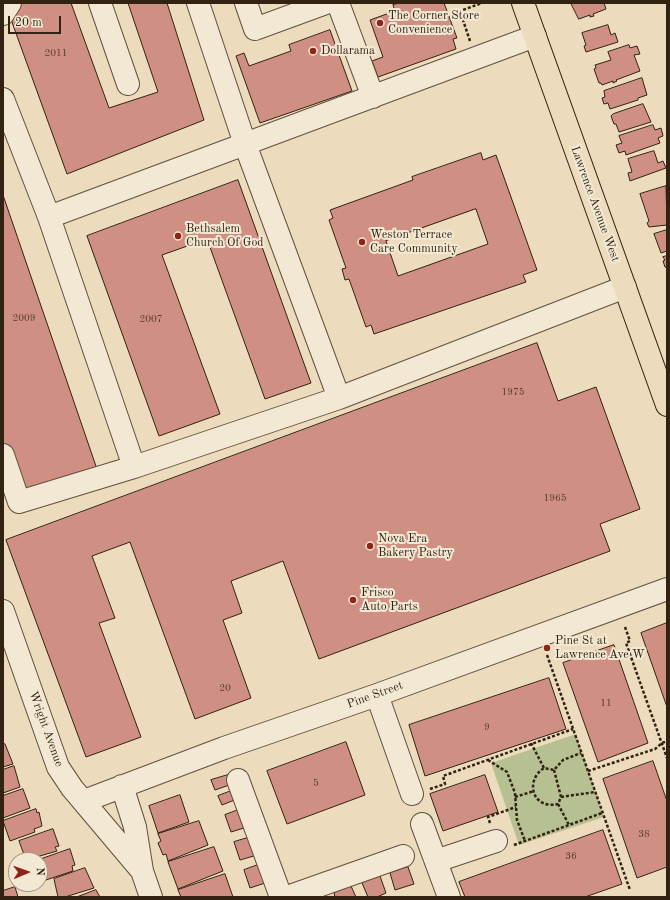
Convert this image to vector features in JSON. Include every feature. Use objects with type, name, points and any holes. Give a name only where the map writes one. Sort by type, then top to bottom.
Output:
[{"type":"main road","name":"Lawrence Avenue West","points":[[523,3],[667,405]]},
{"type":"street","points":[[3,14],[10,3]]},
{"type":"street","points":[[100,3],[128,84]]},
{"type":"street","points":[[198,3],[245,144],[339,398]]},
{"type":"street","points":[[246,3],[255,29],[326,3]]},
{"type":"street","points":[[338,3],[373,97]]},
{"type":"street","points":[[49,217],[535,36]]},
{"type":"street","points":[[3,99],[49,217],[134,467]]},
{"type":"street","points":[[3,455],[19,502],[134,467],[339,398],[625,287]]},
{"type":"street","name":"Pine Street","points":[[84,801],[224,748],[377,695],[667,589]]},
{"type":"street","name":"Wright Avenue","points":[[3,611],[58,767],[72,788],[142,872]]},
{"type":"street","points":[[377,695],[419,792]]},
{"type":"street","points":[[238,780],[281,897]]},
{"type":"street","name":"Wright Avenue","points":[[122,786],[135,827],[142,872],[151,897]]},
{"type":"street","points":[[422,824],[449,897]]},
{"type":"street","points":[[436,861],[503,844]]},
{"type":"street","points":[[287,897],[403,856]]},
{"type":"path","points":[[476,58],[460,11],[482,3]]},
{"type":"path","points":[[625,627],[630,641],[626,643],[667,758]]},
{"type":"path","points":[[547,655],[630,890]]},
{"type":"path","points":[[419,792],[445,784],[443,776],[573,729]]},
{"type":"path","points":[[588,771],[655,749],[667,741]]},
{"type":"path","points":[[532,743],[544,768]]},
{"type":"path","points":[[554,770],[563,760],[581,753]]},
{"type":"path","points":[[488,760],[507,772],[515,797],[517,820],[525,841]]},
{"type":"path","points":[[554,770],[544,768],[537,773],[533,782],[534,791],[541,803],[549,806],[558,804]]},
{"type":"path","points":[[554,770],[561,797],[558,804]]},
{"type":"path","points":[[515,797],[534,791]]},
{"type":"path","points":[[561,797],[595,792]]},
{"type":"path","points":[[558,804],[569,825]]},
{"type":"path","points":[[503,844],[525,841],[602,813]]},
{"type":"green space","points":[[576,734],[604,817],[519,845],[491,763]]},
{"type":"building","points":[[19,3],[71,3],[109,108],[158,92],[128,3],[167,3],[204,120],[67,174],[9,14]]},
{"type":"building","points":[[400,3],[444,3],[457,38],[453,39],[456,49],[378,77],[372,61],[383,57],[370,20],[395,11],[393,5]]},
{"type":"building","points":[[571,3],[604,3],[606,9],[593,14],[594,16],[590,17],[590,15],[579,19]]},
{"type":"building","points":[[608,25],[611,35],[615,33],[618,42],[586,52],[584,46],[586,45],[582,33]]},
{"type":"building","points":[[330,30],[352,91],[260,123],[236,56],[244,53],[249,66],[291,51],[289,45]]},
{"type":"building","points":[[629,45],[630,48],[637,46],[640,54],[634,55],[640,71],[616,80],[617,81],[613,83],[613,81],[602,85],[599,83],[594,69],[596,68],[595,65],[611,60],[608,52]]},
{"type":"building","points":[[642,78],[647,95],[638,98],[638,100],[610,109],[608,103],[604,104],[602,98],[605,97],[604,91]]},
{"type":"building","points":[[643,104],[651,122],[619,132],[611,116]]},
{"type":"building","points":[[653,125],[655,130],[661,128],[663,136],[658,138],[660,143],[626,155],[625,151],[619,153],[616,145],[622,143],[619,136]]},
{"type":"building","points":[[654,151],[658,163],[663,161],[666,168],[630,181],[628,173],[632,172],[628,159]]},
{"type":"building","name":"Weston Terrace Care Community","points":[[481,153],[483,160],[496,155],[537,270],[523,275],[526,282],[374,334],[371,325],[366,327],[349,279],[345,280],[342,269],[346,268],[329,220],[333,218],[330,210],[413,180],[412,177]],"holes":[[[476,209],[488,244],[398,276],[386,241]]]},
{"type":"building","points":[[238,180],[311,383],[265,399],[207,239],[162,255],[220,414],[159,436],[87,236]]},
{"type":"building","points":[[666,186],[667,225],[649,227],[647,223],[649,221],[640,194]]},
{"type":"building","points":[[3,195],[99,475],[22,499],[3,441]]},
{"type":"building","points":[[667,230],[667,251],[661,253],[654,234]]},
{"type":"building","points":[[667,256],[667,268],[665,267],[663,261],[665,260],[663,257]]},
{"type":"building","name":"Nova Era Bakery Pastry","points":[[537,343],[558,401],[596,387],[640,509],[600,524],[610,551],[319,659],[283,561],[231,581],[242,613],[223,620],[251,698],[195,719],[130,542],[92,556],[115,618],[99,623],[141,737],[86,757],[6,540]]},
{"type":"building","points":[[667,623],[667,707],[641,633]]},
{"type":"building","points":[[614,645],[648,743],[598,762],[563,663]]},
{"type":"building","points":[[549,678],[566,729],[425,776],[409,725]]},
{"type":"building","points":[[346,742],[365,795],[287,824],[267,771]]},
{"type":"building","points":[[5,744],[13,764],[3,767],[3,745]]},
{"type":"building","points":[[653,761],[667,801],[667,867],[637,878],[603,779]]},
{"type":"building","points":[[14,766],[20,787],[3,793],[3,770]]},
{"type":"building","points":[[228,775],[232,784],[215,790],[211,780]]},
{"type":"building","points":[[485,775],[498,812],[443,831],[430,794]]},
{"type":"building","points":[[23,789],[30,808],[3,818],[3,796]]},
{"type":"building","points":[[234,790],[237,799],[222,805],[218,796]]},
{"type":"building","points":[[180,795],[189,822],[158,833],[149,806]]},
{"type":"building","points":[[36,809],[37,813],[39,812],[42,826],[34,829],[35,832],[10,841],[3,821]]},
{"type":"building","points":[[241,809],[247,827],[231,832],[225,815]]},
{"type":"building","points":[[199,821],[208,845],[168,861],[166,854],[163,855],[158,843],[161,841],[158,834]]},
{"type":"building","points":[[53,829],[59,846],[55,847],[57,851],[48,854],[48,852],[23,852],[19,841]]},
{"type":"building","points":[[603,830],[622,884],[585,897],[465,897],[459,882]]},
{"type":"building","points":[[251,837],[257,855],[240,860],[234,842]]},
{"type":"building","points":[[214,847],[223,871],[178,889],[168,862]]},
{"type":"building","points":[[70,849],[75,865],[72,866],[73,871],[48,879],[48,857]]},
{"type":"building","points":[[261,864],[268,882],[250,888],[244,870]]},
{"type":"building","points":[[408,867],[414,884],[395,890],[390,873]]},
{"type":"building","points":[[85,868],[94,888],[65,897],[58,897],[54,879]]},
{"type":"building","points":[[225,874],[233,897],[181,897],[178,890]]},
{"type":"building","points":[[380,876],[386,893],[377,897],[368,897],[362,883]]},
{"type":"building","points":[[351,886],[356,897],[335,897],[334,893]]},
{"type":"building","points":[[8,889],[8,892],[16,892],[18,897],[3,897],[3,891]]},
{"type":"building","points":[[96,890],[100,897],[77,897]]},
{"type":"place","name":"The Corner Store Convenience","points":[[380,23]]},
{"type":"place","name":"Dollarama","points":[[313,51]]},
{"type":"place","name":"Bethsalem Church Of God","points":[[178,236]]},
{"type":"place","name":"Weston Terrace Care Community","points":[[362,242]]},
{"type":"place","name":"Nova Era Bakery Pastry","points":[[370,546]]},
{"type":"place","name":"Frisco Auto Parts","points":[[353,600]]},
{"type":"place","name":"Pine St at Lawrence Ave W","points":[[547,648]]}]
